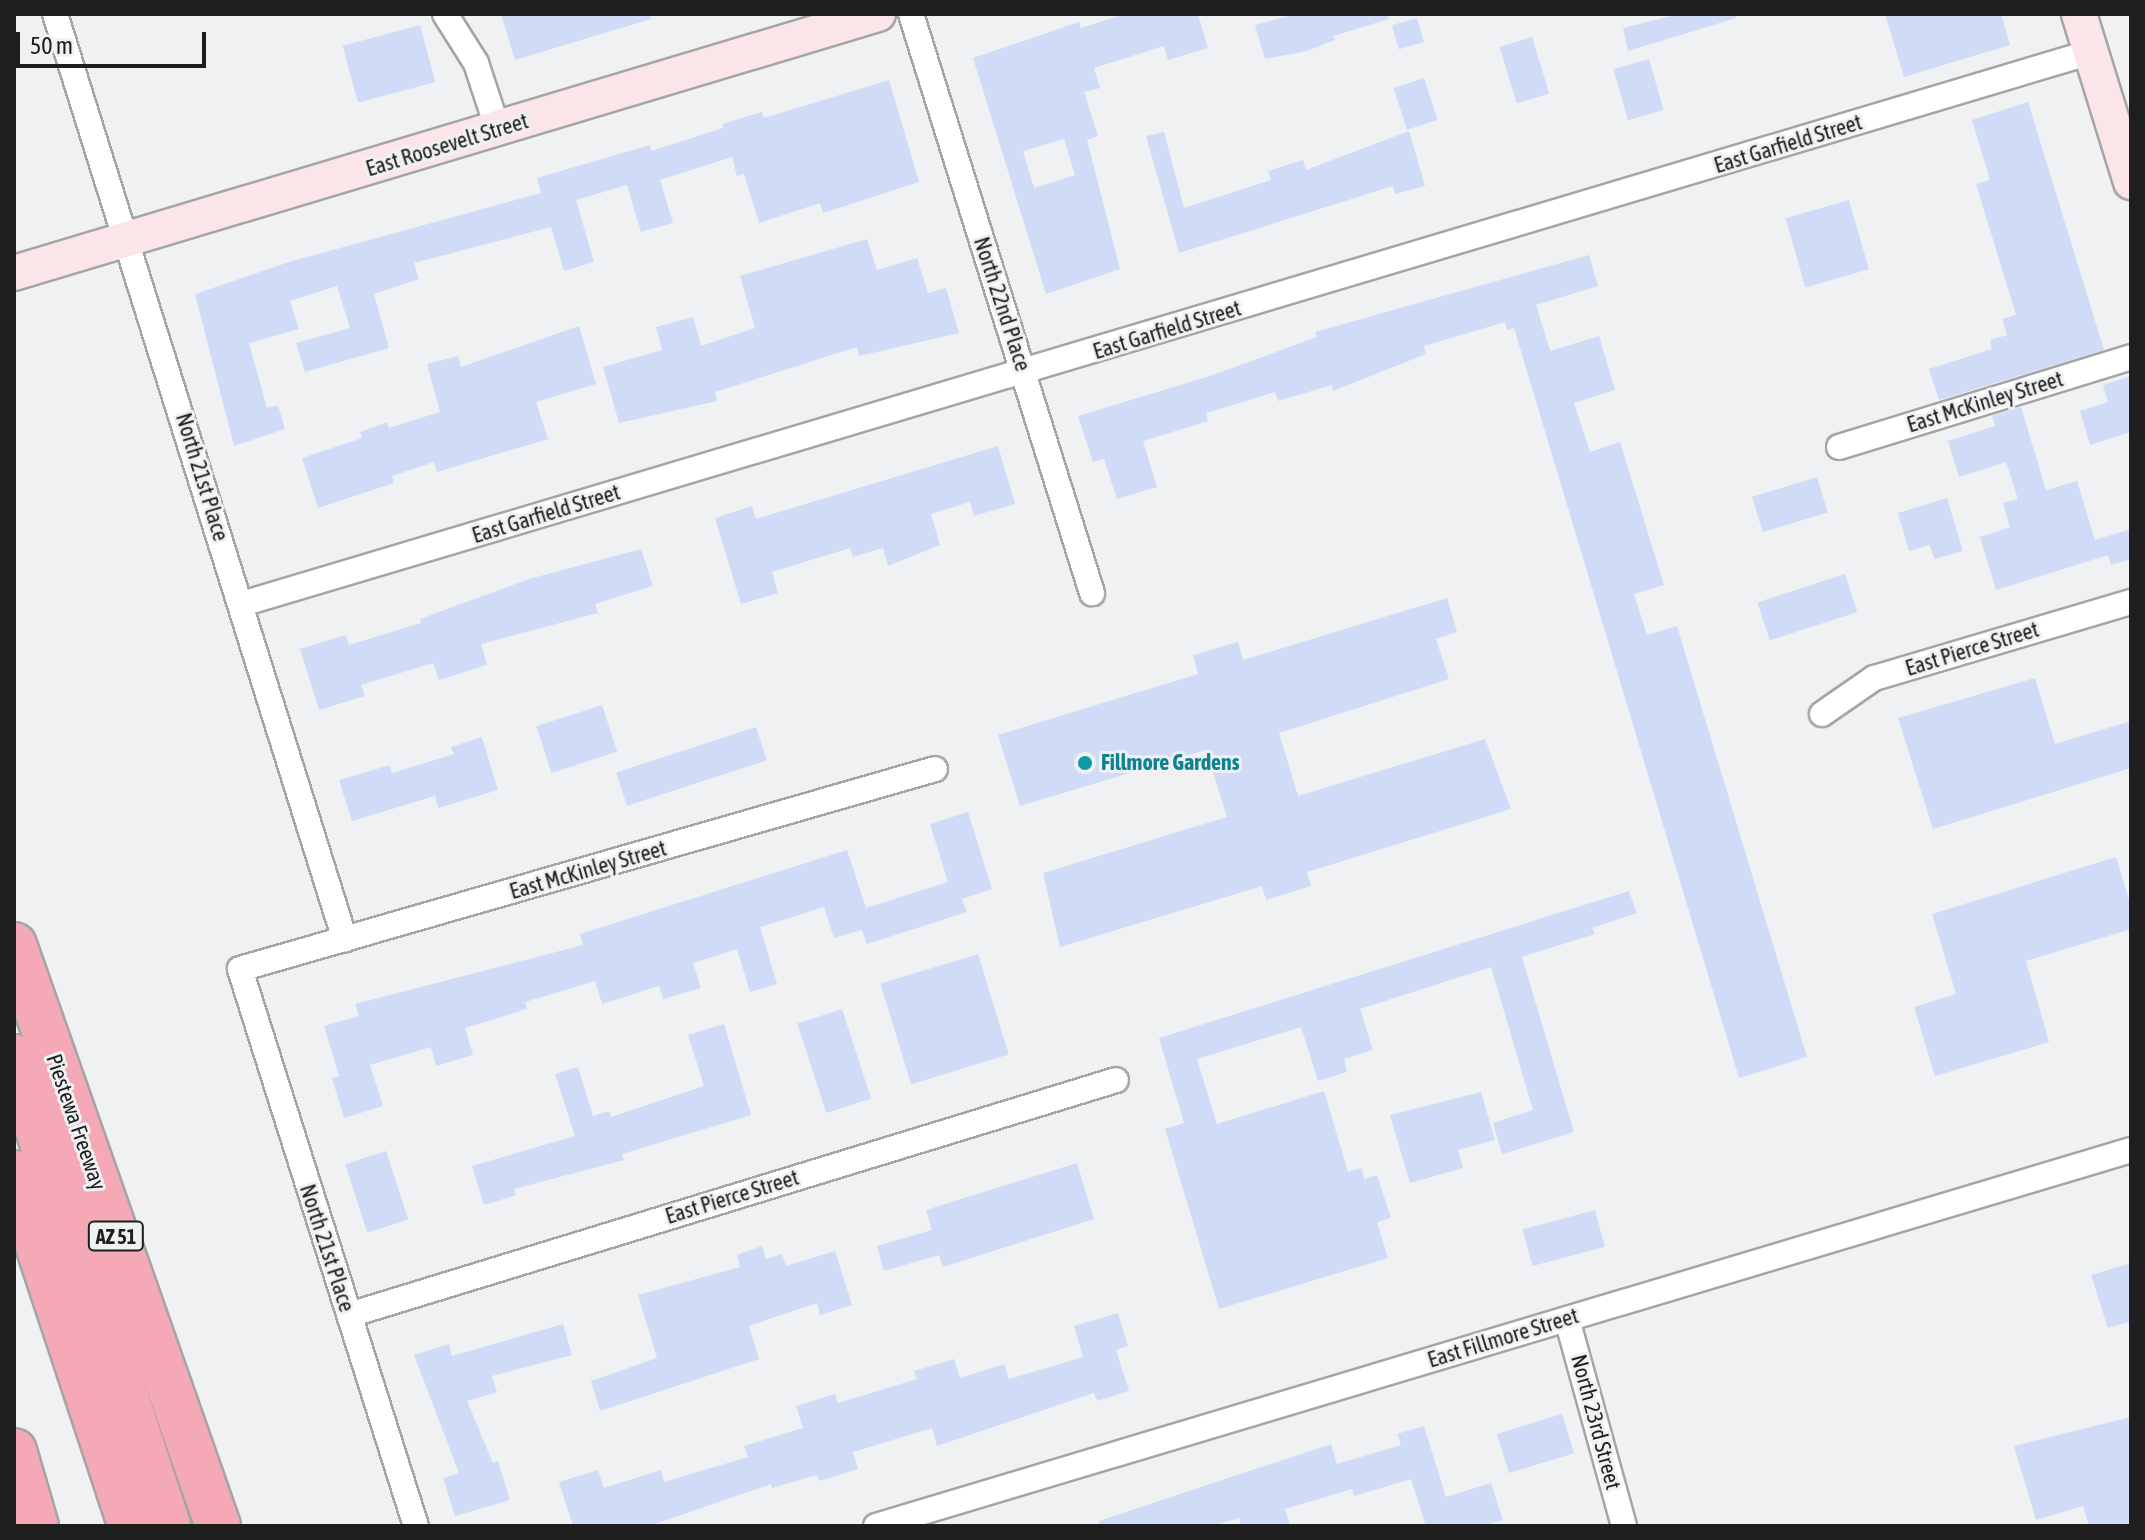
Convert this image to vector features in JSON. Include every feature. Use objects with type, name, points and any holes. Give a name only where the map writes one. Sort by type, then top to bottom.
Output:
[{"type":"highway","name":"Piestewa Freeway","points":[[14,945],[218,1526]]},
{"type":"highway","points":[[14,1057],[168,1526]]},
{"type":"highway","points":[[14,1173],[131,1526]]},
{"type":"highway","points":[[14,1451],[36,1526]]},
{"type":"street","name":"North 21st Place","points":[[55,14],[128,239],[345,940]]},
{"type":"street","points":[[445,14],[476,63],[498,130]]},
{"type":"street","name":"East Roosevelt Street","points":[[14,273],[878,14]]},
{"type":"street","name":"North 22nd Place","points":[[911,14],[1092,593]]},
{"type":"street","points":[[2079,14],[2131,182]]},
{"type":"street","name":"East Garfield Street","points":[[242,604],[2091,52]]},
{"type":"street","name":"East McKinley Street","points":[[1839,447],[2131,357]]},
{"type":"street","name":"East Pierce Street","points":[[1822,714],[1874,678],[2131,602]]},
{"type":"street","name":"East McKinley Street","points":[[240,969],[935,769]]},
{"type":"street","name":"North 21st Place","points":[[240,969],[416,1526]]},
{"type":"street","name":"East Pierce Street","points":[[349,1315],[1116,1080]]},
{"type":"street","name":"East Fillmore Street","points":[[876,1526],[2131,1150]]},
{"type":"street","name":"North 23rd Street","points":[[1567,1319],[1624,1526]]},
{"type":"building","points":[[501,14],[650,14],[651,19],[515,60]]},
{"type":"building","points":[[1125,14],[1198,14],[1208,48],[1168,60],[1164,46],[1094,68],[1100,88],[1084,92],[1098,136],[1087,140],[1120,269],[1046,294],[973,58],[1079,22],[1081,28]],"holes":[[[1064,139],[1075,175],[1034,188],[1023,151]]]},
{"type":"building","points":[[1296,14],[1388,14],[1389,19],[1333,36],[1335,40],[1307,51],[1265,59],[1255,25]]},
{"type":"building","points":[[1679,14],[1735,14],[1736,18],[1628,51],[1623,28]]},
{"type":"building","points":[[1885,14],[2001,14],[2010,45],[1904,77]]},
{"type":"building","points":[[1417,18],[1424,42],[1399,49],[1392,25]]},
{"type":"building","points":[[420,25],[435,82],[358,103],[343,46]]},
{"type":"building","points":[[1532,37],[1549,93],[1517,103],[1499,47]]},
{"type":"building","points":[[1649,59],[1664,110],[1628,120],[1613,69]]},
{"type":"building","points":[[1424,78],[1438,120],[1407,130],[1394,88]]},
{"type":"building","points":[[889,80],[919,182],[823,213],[820,203],[759,223],[744,174],[737,176],[732,157],[660,180],[673,223],[641,232],[627,185],[576,200],[594,262],[564,271],[551,227],[414,263],[419,279],[374,294],[389,348],[305,372],[296,343],[350,328],[337,286],[290,301],[299,329],[249,343],[267,408],[278,405],[285,429],[234,446],[195,294],[289,262],[541,193],[537,178],[650,145],[651,151],[762,112],[764,118]]},
{"type":"building","points":[[2028,102],[2104,350],[1939,400],[1929,369],[1992,349],[1990,340],[2007,335],[2002,319],[2016,315],[1976,184],[1990,180],[1972,120]]},
{"type":"building","points":[[1409,131],[1425,186],[1395,194],[1393,186],[1179,253],[1146,136],[1164,132],[1184,208],[1271,180],[1268,171],[1303,160],[1306,170]]},
{"type":"building","points":[[1849,200],[1869,269],[1805,287],[1786,218]]},
{"type":"building","points":[[867,239],[877,270],[917,258],[928,293],[946,288],[959,333],[859,356],[857,347],[715,392],[717,401],[619,423],[603,367],[662,350],[656,327],[693,317],[701,346],[755,328],[740,276]]},
{"type":"building","points":[[1589,255],[1598,286],[1536,305],[1550,351],[1599,336],[1615,390],[1574,403],[1590,452],[1620,442],[1664,585],[1634,594],[1647,635],[1677,626],[1807,1057],[1739,1078],[1514,328],[1507,330],[1505,322],[1424,346],[1426,354],[1333,391],[1332,385],[1278,401],[1275,392],[1206,413],[1208,421],[1143,441],[1157,487],[1117,499],[1104,459],[1093,462],[1078,416],[1210,376],[1317,337],[1315,332]]},
{"type":"building","points":[[579,326],[596,384],[536,402],[548,439],[437,472],[434,462],[392,476],[394,483],[318,508],[302,458],[362,438],[360,432],[387,422],[389,428],[440,412],[427,364],[458,356],[461,367]]},
{"type":"building","points":[[2131,376],[2131,432],[2090,445],[2080,411],[2108,402],[2103,385]]},
{"type":"building","points":[[2021,407],[2046,490],[2077,481],[2095,540],[2131,529],[2131,559],[2111,565],[2108,555],[1996,590],[1980,537],[2010,527],[2003,503],[2018,499],[2006,462],[1959,477],[1948,441],[1995,426],[1992,416]]},
{"type":"building","points":[[998,446],[1015,504],[974,516],[970,502],[931,514],[940,545],[888,566],[883,548],[853,557],[850,548],[772,572],[778,593],[741,604],[715,518],[752,506],[756,519]]},
{"type":"building","points":[[1817,477],[1828,512],[1763,532],[1752,497]]},
{"type":"building","points":[[1947,498],[1963,551],[1934,559],[1930,545],[1909,551],[1898,513]]},
{"type":"building","points":[[641,549],[653,586],[595,604],[598,613],[481,644],[487,665],[439,680],[433,663],[361,685],[365,696],[319,710],[300,649],[346,635],[349,645],[421,623],[420,619],[529,579]]},
{"type":"building","points":[[1845,574],[1857,612],[1770,640],[1758,602]]},
{"type":"building","name":"Fillmore Gardens","points":[[1447,598],[1457,632],[1436,639],[1449,679],[1279,733],[1298,796],[1485,739],[1511,809],[1307,872],[1311,886],[1266,900],[1262,886],[1060,947],[1043,873],[1227,817],[1206,750],[1020,806],[998,735],[1198,674],[1193,655],[1238,642],[1243,660]]},
{"type":"building","points":[[2035,678],[2055,744],[2131,721],[2131,768],[1933,829],[1898,718]]},
{"type":"building","points":[[602,705],[617,752],[552,773],[536,726]]},
{"type":"building","points":[[756,727],[767,760],[627,806],[616,772]]},
{"type":"building","points":[[482,737],[498,790],[438,808],[435,796],[352,821],[339,780],[390,765],[392,773],[454,754],[451,747]]},
{"type":"building","points":[[968,812],[992,889],[962,899],[967,912],[867,944],[862,930],[834,938],[824,907],[760,927],[777,984],[750,992],[737,949],[693,963],[701,988],[663,999],[659,986],[602,1004],[595,981],[525,1002],[527,1009],[465,1028],[473,1055],[436,1066],[431,1047],[370,1065],[383,1106],[344,1118],[332,1078],[339,1076],[324,1026],[359,1016],[355,1004],[583,945],[580,934],[847,850],[866,908],[948,882],[930,824]]},
{"type":"building","points":[[2116,857],[2131,906],[2131,929],[2026,961],[2049,1042],[1935,1076],[1914,1007],[1956,994],[1932,914]]},
{"type":"building","points":[[1629,891],[1637,913],[1592,928],[1595,934],[1522,957],[1574,1132],[1502,1154],[1493,1123],[1533,1110],[1491,967],[1360,1009],[1373,1050],[1344,1059],[1347,1072],[1318,1081],[1301,1027],[1197,1059],[1217,1124],[1324,1091],[1348,1172],[1362,1168],[1364,1179],[1377,1175],[1391,1218],[1377,1222],[1388,1258],[1219,1309],[1165,1129],[1184,1123],[1159,1038]]},
{"type":"building","points":[[978,954],[1009,1054],[911,1084],[880,984]]},
{"type":"building","points":[[842,1009],[871,1098],[826,1113],[797,1024]]},
{"type":"building","points":[[724,1024],[751,1115],[622,1154],[624,1160],[514,1189],[516,1195],[484,1205],[472,1166],[575,1136],[555,1074],[578,1067],[593,1116],[609,1111],[611,1117],[704,1086],[688,1035]]},
{"type":"building","points":[[1481,1092],[1495,1140],[1458,1150],[1463,1168],[1410,1183],[1390,1115]]},
{"type":"building","points":[[386,1151],[408,1219],[367,1233],[345,1164]]},
{"type":"building","points":[[1077,1163],[1094,1219],[943,1267],[939,1255],[884,1271],[877,1246],[932,1230],[926,1210]]},
{"type":"building","points":[[1595,1210],[1605,1247],[1532,1266],[1523,1229]]},
{"type":"building","points":[[762,1246],[766,1259],[782,1254],[786,1266],[835,1251],[852,1305],[820,1315],[817,1303],[749,1326],[759,1359],[600,1411],[591,1381],[657,1358],[638,1295],[740,1267],[737,1255]]},
{"type":"building","points":[[2131,1263],[2131,1321],[2108,1328],[2091,1275]]},
{"type":"building","points":[[1118,1313],[1128,1346],[1116,1350],[1129,1391],[1097,1401],[1094,1393],[937,1446],[932,1428],[853,1452],[858,1469],[819,1481],[817,1475],[772,1488],[771,1484],[649,1526],[573,1526],[559,1482],[598,1470],[604,1488],[661,1470],[664,1482],[748,1457],[744,1446],[803,1428],[796,1406],[835,1394],[838,1403],[917,1379],[914,1371],[954,1359],[960,1378],[1004,1364],[1009,1379],[1083,1357],[1074,1326]]},
{"type":"building","points":[[563,1324],[572,1355],[492,1376],[497,1392],[467,1401],[493,1463],[498,1461],[510,1500],[455,1516],[443,1478],[459,1473],[414,1355],[449,1344],[452,1356]]},
{"type":"building","points":[[1562,1414],[1574,1453],[1509,1473],[1497,1434]]},
{"type":"building","points":[[2131,1417],[2131,1526],[2089,1526],[2083,1506],[2036,1520],[2014,1446]]},
{"type":"building","points":[[1424,1426],[1446,1497],[1491,1483],[1503,1520],[1482,1526],[1426,1526],[1411,1479],[1354,1496],[1352,1489],[1285,1509],[1290,1526],[1241,1526],[1239,1518],[1212,1526],[1099,1526],[1099,1521],[1331,1444],[1337,1464],[1401,1445],[1397,1434]]},
{"type":"place","name":"Fillmore Gardens","points":[[1085,763]]}]
